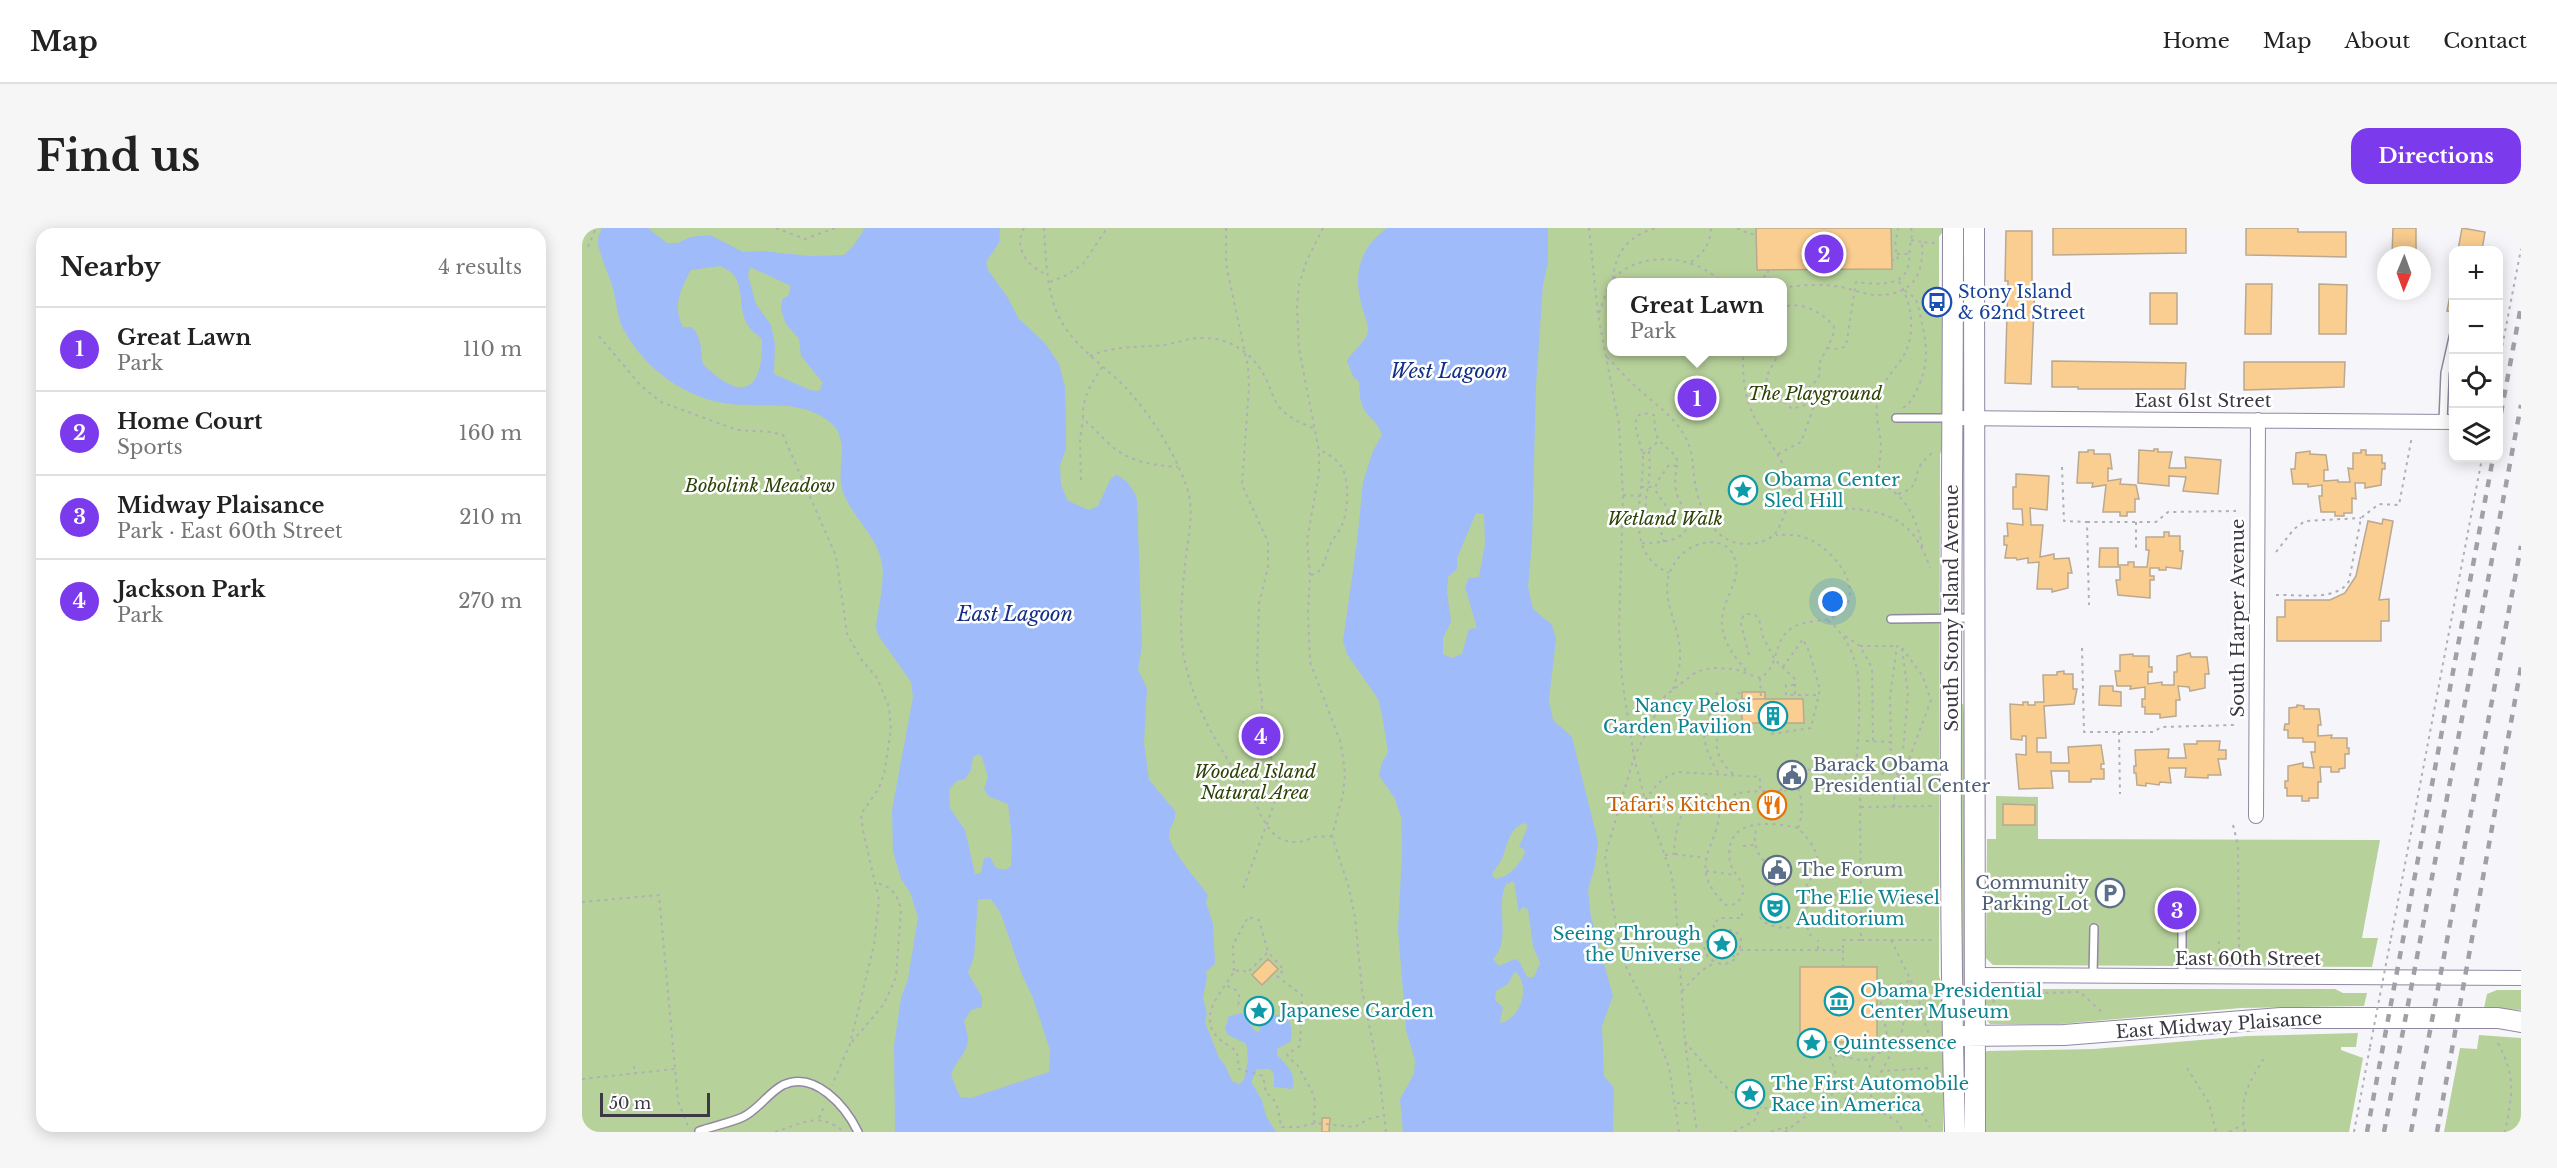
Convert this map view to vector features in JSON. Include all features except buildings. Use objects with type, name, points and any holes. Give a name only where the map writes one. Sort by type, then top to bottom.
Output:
[{"type":"main road","name":"South Stony Island Avenue","points":[[1953,228],[1952,1036],[1955,1132]]},
{"type":"main road","name":"South Stony Island Avenue","points":[[1974,228],[1975,1132]]},
{"type":"main road","name":"East Midway Plaisance","points":[[1952,1036],[2064,1035],[2281,1018],[2498,1018],[2521,1022]]},
{"type":"street","name":"East 61st Street","points":[[1952,418],[2448,422]]},
{"type":"street","name":"South Harper Avenue","points":[[2256,816],[2258,420]]},
{"type":"street","name":"East 60th Street","points":[[1974,975],[2521,978]]},
{"type":"lane","points":[[2448,422],[2445,373],[2449,354]]},
{"type":"lane","points":[[1896,418],[1952,418]]},
{"type":"lane","points":[[1891,619],[1973,618]]},
{"type":"lane","points":[[2093,976],[2094,928]]},
{"type":"lane","points":[[2182,928],[2182,977]]},
{"type":"lane","points":[[699,1131],[745,1116],[784,1085],[798,1083],[812,1085],[829,1093],[846,1109],[858,1132]]},
{"type":"path","points":[[588,247],[596,228]]},
{"type":"path","points":[[776,228],[805,239],[834,228]]},
{"type":"path","points":[[1024,228],[1021,241],[1025,260],[1032,268],[1047,274]]},
{"type":"path","points":[[1044,228],[1047,274],[1060,319],[1074,340],[1127,389],[1158,429],[1187,487],[1191,518],[1182,602],[1183,651],[1191,686],[1204,718],[1229,763],[1248,790],[1266,828],[1282,840],[1293,842],[1305,842],[1315,837],[1332,836]]},
{"type":"path","points":[[1050,282],[1067,275],[1083,264],[1107,228]]},
{"type":"path","points":[[1226,228],[1226,264],[1248,367],[1249,387],[1242,485],[1268,542],[1268,567],[1259,604],[1257,668],[1262,700],[1262,728],[1275,771],[1278,792],[1242,892]]},
{"type":"path","points":[[1323,228],[1307,261],[1299,285],[1297,306],[1299,349],[1319,449],[1319,473],[1307,540],[1310,576],[1308,613],[1310,662],[1340,741],[1345,774],[1343,794],[1332,836],[1349,888],[1355,917],[1362,990],[1379,1073],[1386,1132]]},
{"type":"path","points":[[1589,228],[1598,315],[1618,424],[1623,495],[1619,629],[1622,679],[1634,757],[1645,800],[1671,873],[1675,894],[1685,1042],[1697,1132]]},
{"type":"path","points":[[1613,278],[1614,265],[1621,249],[1644,231],[1657,228]]},
{"type":"path","points":[[1691,262],[1706,249],[1712,228]]},
{"type":"path","points":[[1737,228],[1749,234],[1756,234]]},
{"type":"path","points":[[1891,260],[1898,260],[1895,246],[1898,228]]},
{"type":"path","points":[[1827,348],[1839,349],[1846,346],[1856,282],[1877,285],[1898,280],[1908,269],[1911,228]]},
{"type":"path","points":[[1911,240],[1935,243]]},
{"type":"path","points":[[1787,287],[1834,285],[1879,296],[1904,290],[1919,274],[1923,256],[1922,242]]},
{"type":"path","points":[[2502,354],[2521,249]]},
{"type":"path","points":[[1897,254],[1909,254]]},
{"type":"path","points":[[1615,278],[1639,263],[1663,260],[1691,262],[1717,278]]},
{"type":"path","points":[[1760,278],[1768,275],[1768,270]]},
{"type":"path","points":[[1879,483],[1881,445],[1877,426],[1878,397],[1889,372],[1899,363],[1907,349],[1911,317],[1904,290],[1898,280]]},
{"type":"path","points":[[1896,409],[1901,409],[1911,402],[1927,364],[1927,348],[1918,305],[1915,298],[1904,290]]},
{"type":"path","points":[[1598,315],[1607,293]]},
{"type":"path","points":[[1779,453],[1801,442],[1813,410],[1808,389],[1818,379],[1819,364],[1833,336],[1834,327],[1828,319],[1806,308],[1787,306]]},
{"type":"path","points":[[599,336],[641,386],[661,402],[737,430],[783,435],[836,556],[847,634],[861,659],[877,678],[889,707],[891,729],[884,774],[879,788],[861,814],[879,900],[874,945],[850,1044],[819,1118]]},
{"type":"path","points":[[1090,356],[1111,348],[1153,346],[1205,338],[1229,343],[1244,350],[1256,362],[1265,375],[1276,402],[1285,413],[1316,429]]},
{"type":"path","points":[[1743,356],[1743,385],[1749,403],[1779,453],[1788,479],[1789,497],[1776,535]]},
{"type":"path","points":[[1777,356],[1766,377],[1769,388],[1792,409],[1811,403]]},
{"type":"path","points":[[1607,357],[1683,433],[1693,453],[1695,483],[1710,523],[1722,538],[1739,543],[1761,543],[1776,535],[1803,537],[1827,549],[1841,565],[1850,588],[1850,599],[1838,615],[1806,621],[1786,632],[1772,668],[1760,678]]},
{"type":"path","points":[[1081,480],[1082,406],[1086,391],[1102,366]]},
{"type":"path","points":[[1642,543],[1664,543],[1683,533],[1687,525],[1686,515],[1676,493],[1676,456],[1659,441],[1655,433],[1656,405]]},
{"type":"path","points":[[1654,416],[1643,413],[1637,416],[1634,424],[1642,455],[1638,507],[1642,543],[1649,561],[1669,573]]},
{"type":"path","points":[[1083,419],[1119,453],[1132,459],[1157,465],[1178,466]]},
{"type":"path","points":[[2276,552],[2294,529],[2305,521],[2361,519],[2379,504],[2398,505],[2412,435]]},
{"type":"path","points":[[1642,455],[1659,441]]},
{"type":"path","points":[[1310,576],[1321,569],[1346,510],[1346,478],[1342,467],[1335,459],[1319,449]]},
{"type":"path","points":[[1649,451],[1645,510],[1648,518],[1659,525],[1664,543]]},
{"type":"path","points":[[1898,494],[1910,490],[1916,483],[1922,464],[1932,453]]},
{"type":"path","points":[[2354,1132],[2481,462]]},
{"type":"path","points":[[1659,525],[1665,522],[1668,509],[1655,490],[1669,465],[1677,466]]},
{"type":"path","points":[[2062,467],[2064,521],[2156,522],[2168,512],[2236,511]]},
{"type":"path","points":[[1837,480],[1879,483],[1898,494],[1911,512],[1920,533],[1929,568]]},
{"type":"path","points":[[1641,486],[1656,487]]},
{"type":"path","points":[[1623,495],[1640,496]]},
{"type":"path","points":[[1837,508],[1873,511],[1892,517],[1909,530],[1923,551]]},
{"type":"path","points":[[2276,595],[2335,594],[2345,589],[2349,581],[2361,519]]},
{"type":"path","points":[[2087,522],[2089,605]]},
{"type":"path","points":[[2136,522],[2136,548]]},
{"type":"path","points":[[1687,525],[1700,526],[1710,523]]},
{"type":"path","points":[[1718,543],[1722,538]]},
{"type":"path","points":[[1673,689],[1680,657],[1677,631],[1667,599],[1669,573],[1686,550],[1707,541],[1718,543],[1733,554],[1736,574],[1723,605],[1722,626],[1728,648],[1750,676]]},
{"type":"path","points":[[1749,656],[1741,624],[1743,616],[1748,614],[1755,615],[1759,619],[1764,637],[1775,660],[1795,679],[1795,695]]},
{"type":"path","points":[[1795,777],[1797,773],[1805,770],[1841,775],[1851,771],[1856,757],[1857,667],[1846,641],[1826,619]]},
{"type":"path","points":[[1841,634],[1860,646],[1872,668],[1874,742]]},
{"type":"path","points":[[1771,734],[1810,728],[1820,690],[1813,663],[1803,639],[1783,667]]},
{"type":"path","points":[[1860,646],[1902,648],[1922,675],[1931,700],[1919,736],[1895,781],[1894,807]]},
{"type":"path","points":[[1897,646],[1890,696],[1890,768],[1903,768]]},
{"type":"path","points":[[1902,648],[1908,694],[1903,768]]},
{"type":"path","points":[[2082,648],[2084,732],[2154,732],[2160,727],[2235,725]]},
{"type":"path","points":[[1679,1132],[1669,1067],[1646,1006],[1620,957],[1605,856],[1634,757],[1665,696],[1696,672],[1711,668],[1735,669],[1760,678]]},
{"type":"path","points":[[1760,678],[1761,699]]},
{"type":"path","points":[[1795,685],[1786,684],[1786,695],[1818,695]]},
{"type":"path","points":[[1717,692],[1716,701],[1706,723],[1704,740],[1719,776]]},
{"type":"path","points":[[1735,776],[1721,759],[1718,739],[1720,728],[1734,707],[1740,692]]},
{"type":"path","points":[[2119,732],[2121,794]]},
{"type":"path","points":[[1866,741],[1891,742]]},
{"type":"path","points":[[1781,764],[1781,791]]},
{"type":"path","points":[[1851,771],[1857,777]]},
{"type":"path","points":[[1645,800],[1659,781],[1678,772],[1760,777],[1760,790]]},
{"type":"path","points":[[1866,773],[1900,774]]},
{"type":"path","points":[[1786,775],[1795,777]]},
{"type":"path","points":[[1795,777],[1803,807],[1798,828]]},
{"type":"path","points":[[1860,785],[1861,940]]},
{"type":"path","points":[[1749,812],[1735,812],[1735,793],[1760,790],[1786,791]]},
{"type":"path","points":[[1815,791],[1860,790]]},
{"type":"path","points":[[1674,854],[1675,837],[1684,808],[1698,794],[1710,794],[1718,800],[1720,809],[1718,823],[1705,858],[1705,871],[1716,896],[1726,905],[1736,904],[1742,896],[1743,885],[1735,875],[1730,862],[1731,846],[1735,834],[1742,827],[1769,823],[1798,828],[1812,845],[1817,861],[1815,872],[1806,882],[1804,897],[1809,921],[1806,926]]},
{"type":"path","points":[[1861,807],[1933,806]]},
{"type":"path","points":[[2233,825],[2238,845],[2239,959]]},
{"type":"path","points":[[1757,826],[1754,845],[1759,857],[1773,870],[1776,880],[1775,886],[1760,908],[1761,920],[1778,928],[1806,926]]},
{"type":"path","points":[[1743,846],[1754,845]]},
{"type":"path","points":[[1664,855],[1705,858]]},
{"type":"path","points":[[1705,871],[1735,875]]},
{"type":"path","points":[[850,1044],[884,1004],[896,977],[902,910],[900,901],[888,886],[875,883]]},
{"type":"path","points":[[582,902],[659,895],[678,1101],[690,1132]]},
{"type":"path","points":[[1826,895],[1861,895]]},
{"type":"path","points":[[1736,958],[1722,948],[1713,928],[1715,921],[1720,918],[1742,918],[1742,913]]},
{"type":"path","points":[[1307,994],[1302,995],[1277,976],[1284,970],[1268,952],[1259,921],[1248,917],[1233,945],[1234,971],[1227,986],[1211,1005],[1212,1025],[1217,1037],[1237,1053],[1237,1065],[1242,1071],[1263,1076],[1266,1093],[1276,1102],[1281,1128],[1314,1123],[1355,1127],[1368,1119],[1385,1115]]},
{"type":"path","points":[[1806,926],[1811,936]]},
{"type":"path","points":[[1682,991],[1701,971],[1714,963],[1728,963],[1736,958],[1740,950],[1741,938],[1736,932],[1729,930],[1714,933],[1706,940],[1705,952],[1710,961],[1714,963]]},
{"type":"path","points":[[2219,938],[2219,959]]},
{"type":"path","points":[[1818,940],[1818,950]]},
{"type":"path","points":[[1843,967],[1843,940],[1933,940]]},
{"type":"path","points":[[1891,940],[1917,993],[1931,1038]]},
{"type":"path","points":[[1740,950],[1843,950]]},
{"type":"path","points":[[1234,971],[1243,970],[1247,973],[1268,952]]},
{"type":"path","points":[[1823,1108],[1831,1098],[1837,1081],[1830,1057],[1835,1055],[1858,1060],[1873,1058],[1881,1052],[1887,1042],[1888,1034],[1882,1017],[1883,997],[1886,989],[1910,981]]},
{"type":"path","points":[[1785,1132],[1811,1112],[1838,1104],[1869,1084],[1882,1071],[1902,1031],[1910,981]]},
{"type":"path","points":[[1227,986],[1239,994],[1240,998],[1236,1008]]},
{"type":"path","points":[[1994,994],[2080,992],[2108,1018]]},
{"type":"path","points":[[1302,995],[1300,1046],[1287,1054],[1288,1058],[1299,1067],[1313,1094],[1316,1104],[1314,1123]]},
{"type":"path","points":[[1685,1042],[1738,1097],[1761,1106],[1811,1112]]},
{"type":"path","points":[[2498,1043],[2510,1064],[2513,1091],[2505,1132]]},
{"type":"path","points":[[2245,1132],[2246,1088],[2266,1055]]},
{"type":"path","points":[[1873,1058],[1868,1073],[1873,1100],[1880,1110],[1900,1124],[1902,1132]]},
{"type":"path","points":[[634,1066],[635,1074]]},
{"type":"path","points":[[1882,1071],[1930,1068]]},
{"type":"path","points":[[2187,1068],[2210,1103],[2216,1132]]},
{"type":"path","points":[[582,1078],[674,1069]]},
{"type":"path","points":[[1874,1080],[1901,1088],[1910,1096],[1930,1127]]},
{"type":"path","points":[[1676,1103],[1692,1103]]},
{"type":"path","points":[[1734,1132],[1754,1121],[1761,1106]]},
{"type":"path","points":[[776,1132],[819,1118],[833,1123],[844,1132]]},
{"type":"path","points":[[2229,1132],[2244,1124]]},
{"type":"path","points":[[1771,1132],[1788,1128]]},
{"type":"green space","name":"Wooded Island Natural Area","points":[[582,228],[1945,228],[1939,237],[1939,313],[1944,320],[1944,445],[1940,454],[1939,976],[1945,993],[1943,1132],[582,1132]]},
{"type":"green space","points":[[1960,704],[1963,704],[1966,733],[1966,1006],[1961,1006]]},
{"type":"green space","points":[[1996,796],[2038,797],[2038,839],[2380,840],[2362,938],[2378,938],[2372,967],[1993,965],[1986,958],[1987,839],[1996,839]]},
{"type":"green space","points":[[2011,989],[2335,989],[2343,993],[2367,993],[2364,1006],[2241,1008],[2061,1024],[1990,1024],[1983,1016],[1984,1001],[1993,992]]},
{"type":"green space","points":[[2497,990],[2521,990],[2521,1010],[2484,1008],[2487,994]]},
{"type":"green space","points":[[2358,1033],[2356,1047],[2341,1047],[2341,1050],[2363,1058],[2349,1132],[1982,1132],[1984,1053],[1987,1051],[2094,1049],[2247,1036]]},
{"type":"green space","points":[[2479,1035],[2521,1038],[2521,1132],[2444,1132],[2460,1048],[2477,1049]]},
{"type":"water","name":"East Lagoon","points":[[602,228],[648,228],[667,243],[678,243],[690,237],[710,235],[743,252],[762,251],[810,256],[844,255],[865,228],[1000,228],[999,243],[986,262],[988,270],[1008,298],[1018,318],[1045,343],[1059,364],[1065,387],[1066,449],[1060,465],[1061,485],[1068,501],[1089,510],[1098,506],[1110,480],[1116,475],[1129,484],[1137,499],[1142,645],[1138,670],[1147,688],[1144,742],[1149,780],[1175,811],[1169,834],[1173,848],[1208,895],[1206,902],[1213,924],[1215,964],[1206,972],[1203,998],[1207,1013],[1205,1022],[1219,1058],[1232,1081],[1239,1084],[1244,1080],[1248,1060],[1245,1043],[1228,1035],[1225,1028],[1229,1016],[1243,1013],[1255,1031],[1259,1032],[1264,1019],[1271,1016],[1283,1016],[1290,1023],[1290,1042],[1277,1049],[1277,1055],[1292,1075],[1292,1089],[1274,1087],[1274,1074],[1270,1069],[1257,1069],[1251,1082],[1276,1132],[895,1132],[894,1046],[901,998],[908,979],[918,917],[910,892],[901,879],[893,851],[892,810],[913,697],[911,682],[878,635],[876,627],[883,578],[880,554],[843,492],[840,438],[831,423],[820,415],[795,407],[730,404],[698,396],[669,380],[644,359],[621,323],[613,288],[598,245]],"holes":[[[720,266],[729,271],[738,283],[746,322],[762,340],[759,371],[754,381],[747,386],[739,387],[728,384],[716,376],[703,364],[701,345],[692,327],[683,327],[678,305],[681,291],[691,270]],[[750,267],[791,286],[788,296],[782,299],[781,310],[786,324],[799,339],[801,356],[823,383],[819,391],[810,390],[774,374],[775,344],[771,325],[756,304],[748,275]],[[978,754],[982,757],[988,777],[984,789],[988,796],[1008,804],[1012,840],[1011,866],[1006,870],[996,868],[990,857],[984,858],[981,873],[975,874],[965,830],[950,808],[949,789],[957,781],[965,779],[971,770],[973,757]],[[978,899],[991,899],[1001,914],[1050,1050],[1049,1072],[971,1098],[960,1097],[951,1075],[967,1045],[964,1021],[971,1010],[982,1007],[982,997],[968,973],[974,957]]]},
{"type":"water","name":"West Lagoon","points":[[1387,228],[1548,228],[1548,262],[1543,285],[1536,385],[1532,542],[1528,587],[1533,609],[1552,625],[1556,639],[1549,700],[1553,720],[1572,737],[1598,842],[1588,890],[1591,917],[1613,996],[1602,1026],[1604,1076],[1614,1088],[1613,1132],[1403,1132],[1400,1099],[1414,1074],[1415,1060],[1406,1030],[1398,929],[1402,854],[1401,817],[1395,799],[1379,775],[1388,752],[1378,699],[1347,654],[1343,641],[1363,482],[1373,451],[1382,435],[1363,408],[1359,382],[1353,376],[1347,361],[1368,331],[1359,291],[1359,270],[1365,252],[1378,235]],"holes":[[[1476,513],[1484,514],[1485,544],[1479,577],[1469,578],[1465,587],[1477,628],[1469,629],[1462,654],[1452,658],[1443,654],[1443,638],[1451,622],[1447,592],[1448,577],[1457,569],[1457,558]],[[1525,823],[1528,826],[1519,847],[1524,849],[1525,853],[1513,870],[1495,879],[1492,874],[1502,859],[1511,835]],[[1514,881],[1519,913],[1522,907],[1528,909],[1533,946],[1540,963],[1534,977],[1527,977],[1519,961],[1515,959],[1499,966],[1493,959],[1502,942],[1502,903],[1506,884]],[[1515,971],[1522,984],[1522,1001],[1514,1015],[1500,1023],[1503,1007],[1495,1000],[1496,991],[1508,984]]]},
{"type":"railway","points":[[2502,408],[2521,306]]},
{"type":"railway","points":[[2384,1132],[2521,405]]},
{"type":"railway","points":[[2367,1132],[2492,462]]},
{"type":"railway","points":[[2411,1132],[2521,546]]},
{"type":"railway","points":[[2437,1132],[2521,667]]},
{"type":"place","name":"Home Court","points":[[1824,254]]},
{"type":"place","name":"Stony Island & 62nd Street","points":[[1937,302]]},
{"type":"place","name":"Great Lawn","points":[[1697,398]]},
{"type":"place","name":"Obama Center Sled Hill","points":[[1743,490]]},
{"type":"place","name":"Nancy Pelosi Garden Pavilion","points":[[1773,716]]},
{"type":"place","name":"Jackson Park","points":[[1261,736]]},
{"type":"place","name":"Barack Obama Presidential Center","points":[[1792,775]]},
{"type":"place","name":"Tafari’s Kitchen","points":[[1772,805]]},
{"type":"place","name":"The Forum","points":[[1777,870]]},
{"type":"place","name":"Community Parking Lot","points":[[2110,893]]},
{"type":"place","name":"The Elie Wiesel Auditorium","points":[[1775,908]]},
{"type":"place","name":"Midway Plaisance","points":[[2177,910]]},
{"type":"place","name":"Seeing Through the Universe","points":[[1722,944]]},
{"type":"place","name":"Obama Presidential Center Museum","points":[[1839,1001]]},
{"type":"place","name":"Japanese Garden","points":[[1259,1011]]},
{"type":"place","name":"Quintessence","points":[[1812,1043]]},
{"type":"place","name":"The First Automobile Race in America","points":[[1750,1094]]},
{"type":"park label","name":"The Playground","points":[[1815,394]]},
{"type":"park label","name":"Bobolink Meadow","points":[[760,486]]},
{"type":"park label","name":"Wetland Walk","points":[[1665,519]]}]
